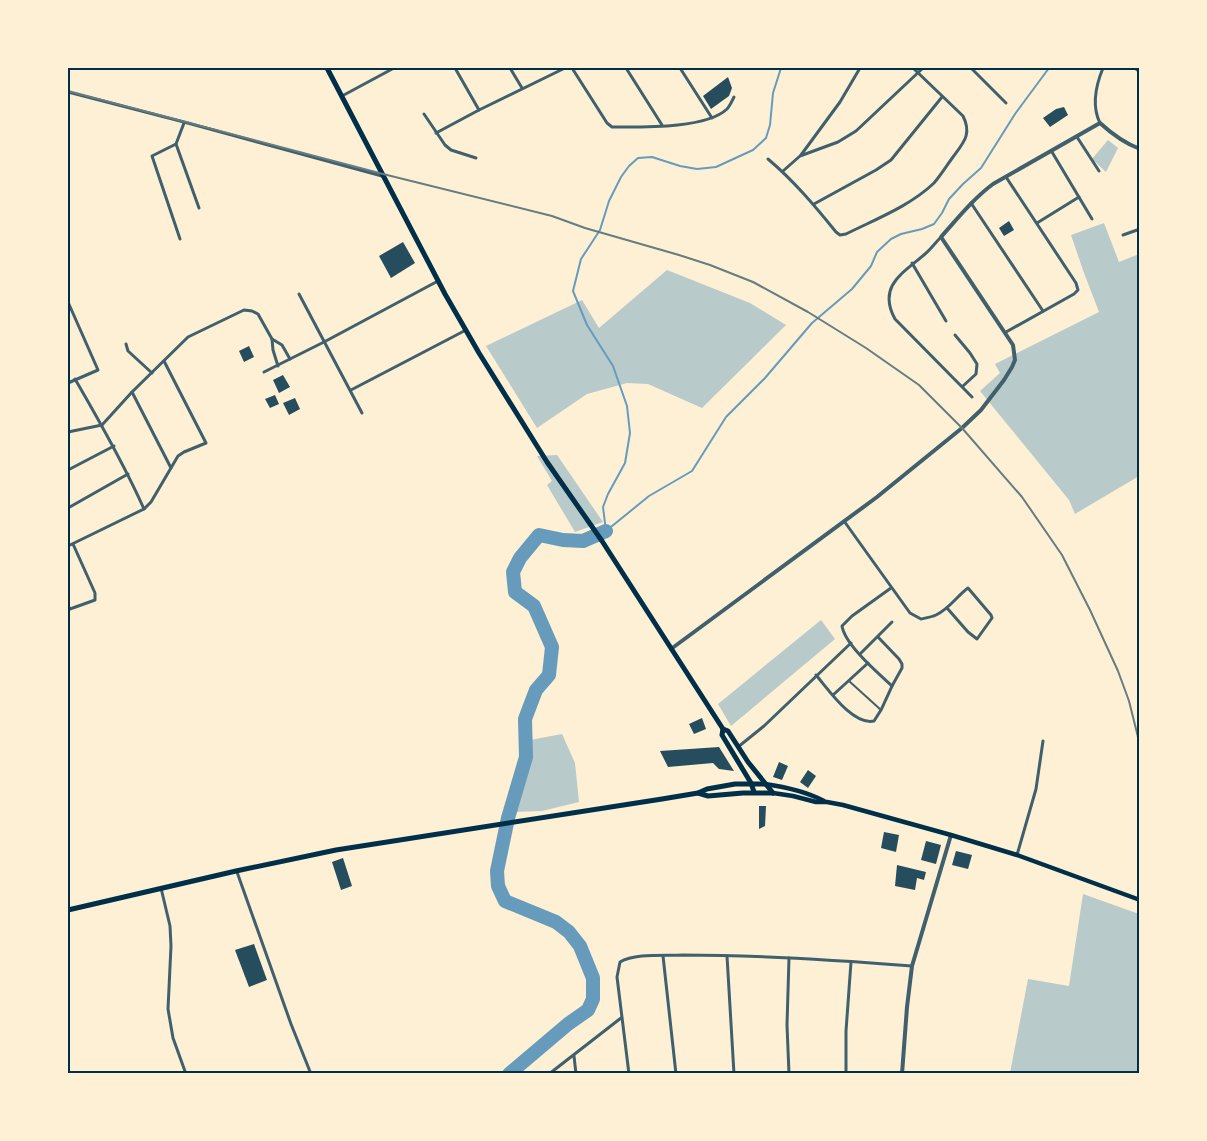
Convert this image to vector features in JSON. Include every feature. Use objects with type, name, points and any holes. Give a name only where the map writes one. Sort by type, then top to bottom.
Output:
[{"type":"main road","points":[[327,68],[438,281],[528,433],[602,541],[723,729],[728,731],[773,793]]},
{"type":"main road","points":[[723,729],[722,735],[754,792]]},
{"type":"main road","points":[[68,910],[236,870],[364,845],[698,793],[735,784],[785,786],[826,802]]},
{"type":"main road","points":[[698,793],[708,796],[754,792],[773,793],[843,805],[1017,855],[1140,900]]},
{"type":"street","points":[[342,96],[394,68]]},
{"type":"street","points":[[455,68],[479,110]]},
{"type":"street","points":[[510,68],[522,88]]},
{"type":"street","points":[[436,134],[565,68]]},
{"type":"street","points":[[572,68],[607,123],[612,127],[685,124],[712,118],[729,108],[734,97]]},
{"type":"street","points":[[626,68],[662,125]]},
{"type":"street","points":[[680,68],[712,118]]},
{"type":"street","points":[[783,171],[800,156],[840,102],[861,68]]},
{"type":"street","points":[[768,159],[783,171],[840,235],[901,206],[920,194],[935,181],[966,141],[967,124],[963,116],[912,68]]},
{"type":"street","points":[[800,156],[838,142],[856,131],[922,68]]},
{"type":"street","points":[[971,68],[1006,103]]},
{"type":"street","points":[[1103,68],[1095,88],[1096,110],[1100,123],[1128,145],[1140,149]]},
{"type":"street","points":[[1135,68],[1140,72]]},
{"type":"street","points":[[68,92],[384,177]]},
{"type":"street","points":[[814,204],[891,160],[942,97]]},
{"type":"street","points":[[424,114],[445,145],[451,150],[476,158]]},
{"type":"street","points":[[184,122],[176,144],[199,208]]},
{"type":"street","points":[[972,397],[895,319],[890,310],[891,286],[898,276],[925,254],[982,192],[1100,123]]},
{"type":"street","points":[[1077,137],[1099,171]]},
{"type":"street","points":[[176,144],[152,156],[180,239]]},
{"type":"street","points":[[1052,152],[1092,219]]},
{"type":"street","points":[[1006,177],[1077,283],[1078,290],[1006,332]]},
{"type":"street","points":[[1036,223],[1079,197]]},
{"type":"street","points":[[971,203],[1043,311]]},
{"type":"street","points":[[1123,235],[1140,229]]},
{"type":"street","points":[[671,648],[844,522],[962,428],[981,410],[1012,368],[1015,360],[1013,345],[1006,332],[941,237]]},
{"type":"street","points":[[912,263],[946,321]]},
{"type":"street","points":[[264,372],[438,281]]},
{"type":"street","points":[[299,294],[362,412]]},
{"type":"street","points":[[68,302],[98,370],[68,382]]},
{"type":"street","points":[[68,432],[102,425],[132,392],[189,337],[244,310],[258,314],[272,339],[278,366]]},
{"type":"street","points":[[351,390],[466,330]]},
{"type":"street","points":[[955,334],[977,364],[976,374],[962,386]]},
{"type":"street","points":[[272,339],[282,345],[290,359]]},
{"type":"street","points":[[126,344],[128,351],[152,373]]},
{"type":"street","points":[[68,546],[144,509],[151,502],[178,456],[206,443],[164,361]]},
{"type":"street","points":[[75,379],[114,446],[144,509]]},
{"type":"street","points":[[132,392],[171,468]]},
{"type":"street","points":[[68,470],[114,446]]},
{"type":"street","points":[[68,508],[128,474]]},
{"type":"street","points":[[844,522],[910,613],[921,619],[936,616],[968,588],[992,618],[977,639],[947,608]]},
{"type":"street","points":[[68,606],[70,609],[95,600],[95,593],[73,543]]},
{"type":"street","points":[[891,588],[842,626],[851,644],[891,686]]},
{"type":"street","points":[[860,654],[892,622]]},
{"type":"street","points":[[816,675],[843,708],[865,721],[874,721],[902,668],[902,664],[878,637]]},
{"type":"street","points":[[738,747],[764,726],[851,644]]},
{"type":"street","points":[[833,695],[868,663]]},
{"type":"street","points":[[849,681],[881,710]]},
{"type":"street","points":[[1017,855],[1034,797],[1042,741]]},
{"type":"street","points":[[902,1074],[912,966],[951,835]]},
{"type":"street","points":[[236,870],[311,1074]]},
{"type":"street","points":[[161,888],[170,926],[168,1009],[173,1038],[186,1074]]},
{"type":"street","points":[[629,1074],[617,977],[620,962],[626,959],[726,955],[912,966]]},
{"type":"street","points":[[726,955],[734,1074]]},
{"type":"street","points":[[663,956],[676,1074]]},
{"type":"street","points":[[789,958],[787,1025],[789,1074]]},
{"type":"street","points":[[846,1074],[846,1031],[851,961]]},
{"type":"street","points":[[549,1074],[621,1018]]},
{"type":"street","points":[[574,1056],[576,1074]]},
{"type":"shaded area","points":[[1108,140],[1118,148],[1106,172],[1092,159]]},
{"type":"shaded area","points":[[1104,223],[1119,262],[1139,254],[1139,476],[1075,514],[1069,500],[980,391],[1000,373],[995,364],[1099,312],[1071,235]]},
{"type":"shaded area","points":[[667,270],[750,303],[786,325],[702,408],[648,384],[627,383],[587,394],[537,428],[486,346],[582,300],[599,328]]},
{"type":"shaded area","points":[[557,455],[603,522],[575,532],[547,485],[552,481],[537,456]]},
{"type":"shaded area","points":[[821,620],[835,639],[731,726],[718,704]]},
{"type":"shaded area","points":[[562,734],[575,763],[579,802],[542,811],[514,812],[530,740]]},
{"type":"shaded area","points":[[1083,894],[1139,914],[1139,1073],[1010,1073],[1028,979],[1069,986]]},
{"type":"building","points":[[728,77],[732,88],[729,96],[711,109],[703,96]]},
{"type":"building","points":[[1064,107],[1068,115],[1050,127],[1043,118],[1056,109]]},
{"type":"building","points":[[1009,221],[1014,230],[1004,236],[999,228]]},
{"type":"building","points":[[403,242],[415,263],[391,278],[379,256]]},
{"type":"building","points":[[249,346],[254,357],[244,362],[239,351]]},
{"type":"building","points":[[283,375],[290,387],[279,393],[273,380]]},
{"type":"building","points":[[275,395],[279,404],[270,408],[265,399]]},
{"type":"building","points":[[295,398],[300,409],[289,415],[283,403]]},
{"type":"building","points":[[702,718],[706,729],[694,734],[689,724]]},
{"type":"building","points":[[719,747],[734,771],[719,769],[713,763],[668,767],[660,751]]},
{"type":"building","points":[[779,762],[788,766],[782,780],[773,777]]},
{"type":"building","points":[[808,770],[816,776],[808,788],[800,782]]},
{"type":"building","points":[[759,806],[766,806],[765,826],[759,829]]},
{"type":"building","points":[[884,832],[899,835],[896,852],[881,848]]},
{"type":"building","points":[[926,841],[941,845],[936,864],[921,860]]},
{"type":"building","points":[[956,851],[972,855],[968,869],[952,865]]},
{"type":"building","points":[[343,858],[352,886],[341,890],[332,862]]},
{"type":"building","points":[[897,865],[926,872],[924,880],[917,878],[915,890],[895,886]]},
{"type":"building","points":[[254,944],[267,980],[249,987],[235,950]]},
{"type":"waterway","points":[[606,531],[603,507],[625,463],[630,433],[627,406],[613,366],[587,325],[573,291],[581,259],[600,230],[609,201],[621,177],[638,158],[652,157],[697,169],[716,167],[753,150],[766,138],[770,125],[773,93],[781,68]]},
{"type":"waterway","points":[[606,531],[649,496],[692,471],[726,417],[765,378],[812,323],[852,289],[871,266],[877,252],[891,239],[901,234],[934,224],[949,199],[981,168],[1015,114],[1049,68]]},
{"type":"waterway","points":[[509,1074],[588,1010],[593,999],[593,978],[580,946],[569,932],[556,922],[505,901],[498,886],[497,871],[508,818],[526,757],[525,719],[536,690],[549,675],[552,647],[534,606],[515,592],[513,572],[520,558],[539,535],[583,541],[606,531]]},
{"type":"railway","points":[[68,91],[552,216],[710,265],[753,282],[808,312],[919,385],[962,428],[1022,497],[1062,555],[1090,610],[1118,671],[1129,701],[1140,745]]}]
